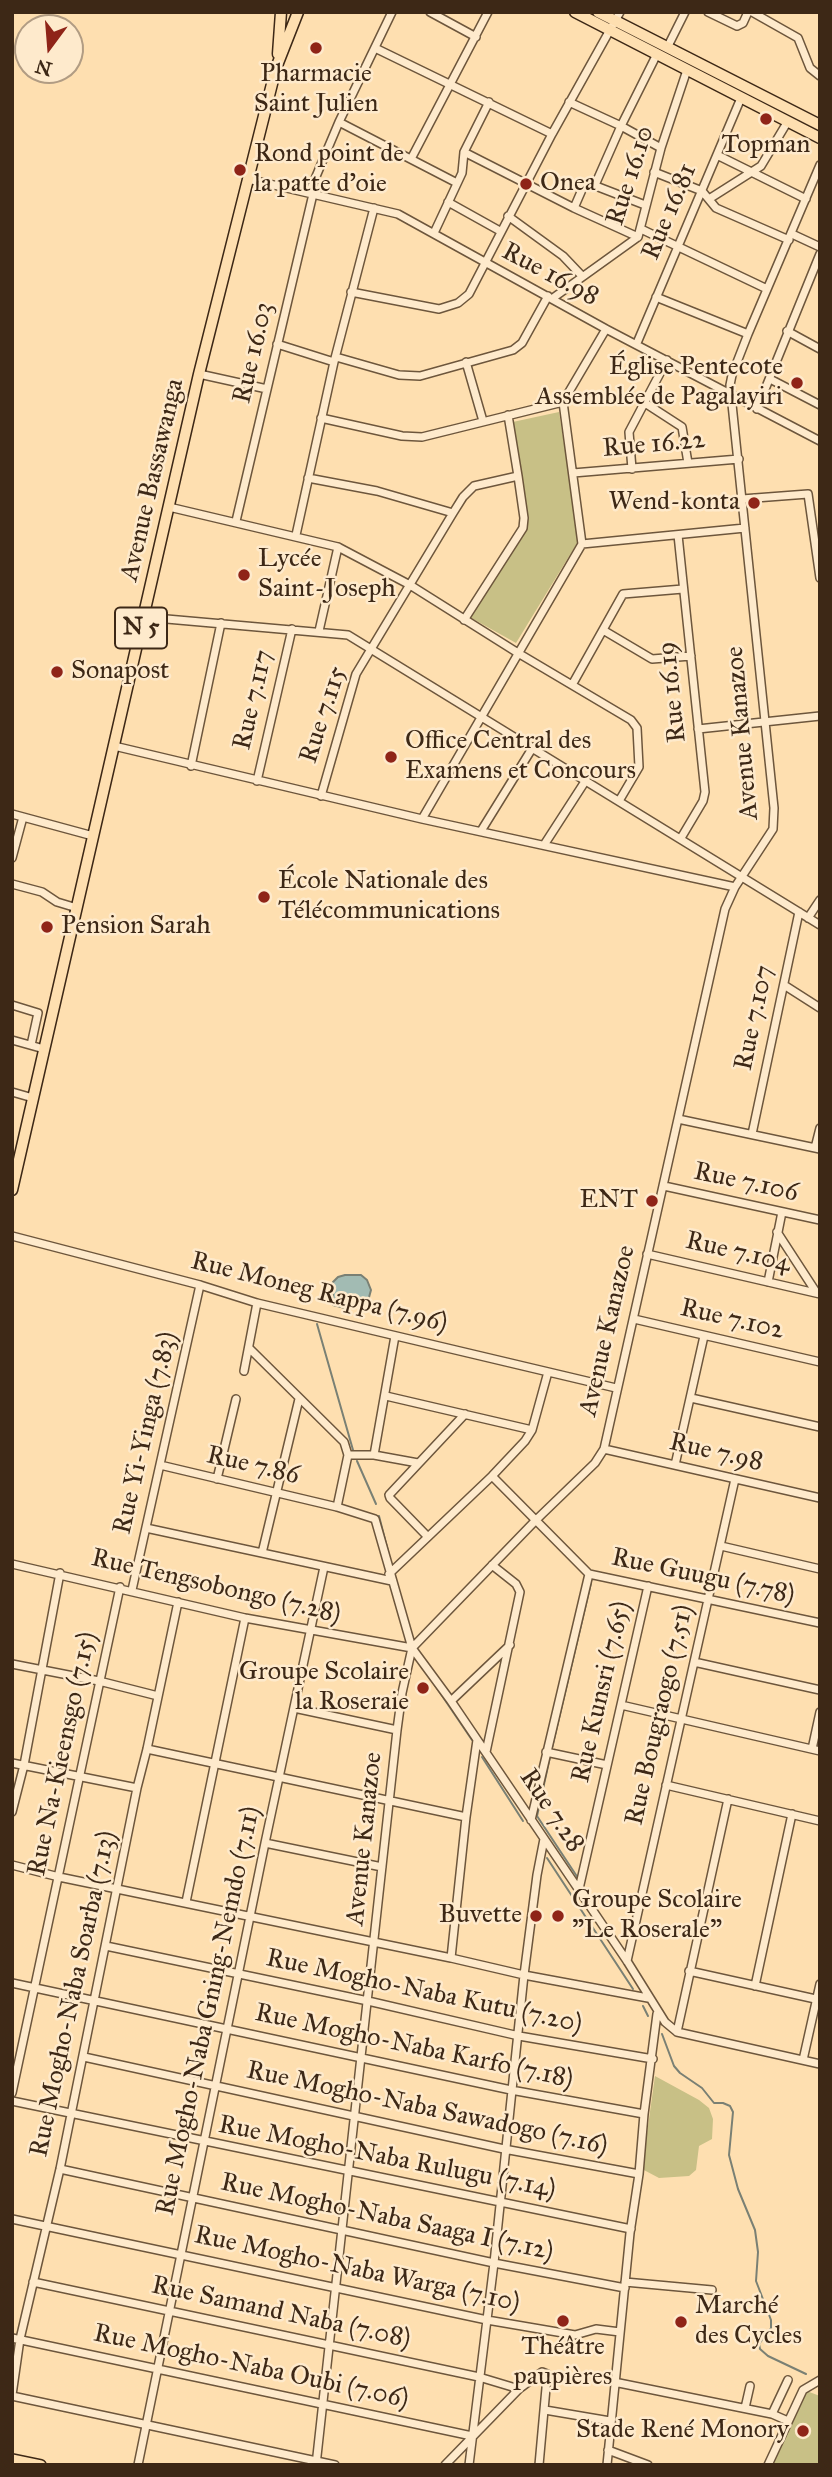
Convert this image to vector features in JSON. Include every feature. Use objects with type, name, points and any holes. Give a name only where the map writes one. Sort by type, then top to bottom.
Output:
[{"type":"highway","name":"Avenue Bassawanga","points":[[276,68],[281,12]]},
{"type":"highway","name":"Avenue Bassawanga","points":[[12,1190],[199,374],[276,68],[298,12]]},
{"type":"highway","points":[[575,12],[615,22],[657,54],[820,138]]},
{"type":"highway","points":[[598,12],[820,125]]},
{"type":"main road","points":[[12,2459],[41,2465]]},
{"type":"street","name":"Rue 16.03","points":[[236,521],[311,194],[339,122],[392,12]]},
{"type":"street","points":[[430,12],[476,37]]},
{"type":"street","points":[[411,159],[488,12]]},
{"type":"street","points":[[667,48],[685,12]]},
{"type":"street","points":[[708,12],[737,26],[743,23],[750,12],[797,38],[810,68],[820,76]]},
{"type":"street","points":[[351,292],[439,309],[458,303],[468,294],[552,134],[615,22]]},
{"type":"street","points":[[375,48],[552,134]]},
{"type":"street","points":[[595,185],[657,54]]},
{"type":"street","name":"Rue 16.10","points":[[277,344],[409,376],[419,376],[513,350],[522,343],[551,297],[617,254],[639,233],[661,148],[687,70]]},
{"type":"street","name":"Rue 16.81","points":[[637,343],[741,98]]},
{"type":"street","points":[[434,233],[461,173],[464,152],[489,102]]},
{"type":"street","points":[[569,103],[621,126],[661,148]]},
{"type":"street","points":[[709,199],[753,173],[769,156],[788,121]]},
{"type":"street","points":[[339,122],[457,183]]},
{"type":"street","points":[[464,152],[574,208],[678,245],[767,289]]},
{"type":"street","points":[[717,155],[806,199]]},
{"type":"street","name":"Avenue Kanazoe","points":[[316,2463],[397,1730],[412,1648],[595,1463],[604,1449],[725,909],[735,887],[768,838],[774,819],[731,395],[732,375],[820,166]]},
{"type":"street","points":[[654,172],[702,191],[716,208],[820,247]]},
{"type":"street","name":"Rue 16.98","points":[[248,179],[398,214],[606,329],[820,441]]},
{"type":"street","points":[[574,208],[586,183],[645,205]]},
{"type":"street","points":[[448,202],[500,231]]},
{"type":"street","points":[[296,535],[351,292],[374,208]]},
{"type":"street","points":[[508,216],[563,256],[582,276]]},
{"type":"street","points":[[757,409],[820,254]]},
{"type":"street","points":[[656,297],[748,334]]},
{"type":"street","points":[[422,819],[582,544],[563,402],[606,329]]},
{"type":"street","points":[[787,331],[820,349]]},
{"type":"street","points":[[632,469],[629,432],[667,360]]},
{"type":"street","points":[[466,362],[483,421]]},
{"type":"street","points":[[199,374],[267,389]]},
{"type":"street","points":[[770,379],[820,405]]},
{"type":"street","points":[[321,418],[412,438],[563,402]]},
{"type":"street","points":[[645,403],[682,426],[688,463]]},
{"type":"street","points":[[464,620],[523,528],[519,476],[508,415]]},
{"type":"street","name":"Rue 16.22","points":[[573,473],[739,459]]},
{"type":"street","name":"Rue 7.115","points":[[321,796],[356,674],[463,496],[474,486],[519,476]]},
{"type":"street","points":[[308,478],[377,491],[453,513]]},
{"type":"street","points":[[742,499],[808,494],[820,578]]},
{"type":"street","points":[[169,507],[338,547],[410,585],[631,720],[637,728],[639,767],[619,801]]},
{"type":"street","points":[[582,544],[745,528]]},
{"type":"street","name":"Rue 16.19","points":[[678,535],[705,796],[681,838]]},
{"type":"street","points":[[319,631],[338,547]]},
{"type":"street","points":[[572,685],[623,594],[683,589]]},
{"type":"street","points":[[144,617],[348,635],[820,925]]},
{"type":"street","points":[[191,766],[221,623]]},
{"type":"street","name":"Rue 7.117","points":[[257,781],[292,629]]},
{"type":"street","points":[[603,630],[652,659],[691,656]]},
{"type":"street","points":[[698,729],[820,716]]},
{"type":"street","points":[[114,746],[422,819],[735,887]]},
{"type":"street","points":[[481,831],[533,747]]},
{"type":"street","points":[[544,845],[586,780]]},
{"type":"street","points":[[12,814],[93,836]]},
{"type":"street","points":[[12,858],[23,817]]},
{"type":"street","points":[[12,884],[41,892],[57,902],[77,908]]},
{"type":"street","points":[[808,918],[820,900]]},
{"type":"street","name":"Rue 7.107","points":[[751,1134],[800,912]]},
{"type":"street","points":[[784,985],[820,1008]]},
{"type":"street","points":[[12,1005],[38,1013],[31,1045]]},
{"type":"street","points":[[12,1040],[44,1049]]},
{"type":"street","points":[[12,1092],[33,1098]]},
{"type":"street","points":[[678,1119],[818,1149],[820,1128]]},
{"type":"street","name":"Rue 7.106","points":[[664,1186],[820,1220]]},
{"type":"street","points":[[768,1282],[782,1212]]},
{"type":"street","points":[[778,1232],[818,1293]]},
{"type":"street","name":"Rue Moneg Rappa (7.96)","points":[[12,1237],[200,1285],[257,1303],[616,1388]]},
{"type":"street","name":"Rue 7.104","points":[[647,1254],[818,1293]]},
{"type":"street","name":"Rue Yi-Yinga (7.83)","points":[[132,1590],[200,1285]]},
{"type":"street","points":[[244,1371],[257,1303]]},
{"type":"street","name":"Rue 7.102","points":[[634,1319],[820,1362]]},
{"type":"street","points":[[373,1455],[395,1336]]},
{"type":"street","points":[[675,1465],[704,1336]]},
{"type":"street","points":[[249,1348],[344,1442],[348,1455],[337,1507]]},
{"type":"street","points":[[390,1578],[427,1536],[520,1448],[532,1430],[548,1372]]},
{"type":"street","points":[[386,1396],[532,1430]]},
{"type":"street","points":[[691,1398],[820,1427]]},
{"type":"street","points":[[217,1479],[236,1399]]},
{"type":"street","points":[[261,1553],[299,1399]]},
{"type":"street","points":[[427,1536],[389,1497],[465,1414]]},
{"type":"street","name":"Rue 7.98","points":[[604,1449],[820,1498]]},
{"type":"street","points":[[348,1455],[373,1455],[418,1463]]},
{"type":"street","name":"Rue 7.86","points":[[160,1465],[337,1507],[375,1519],[390,1578]]},
{"type":"street","name":"Rue Guugu (7.78)","points":[[492,1476],[589,1574],[820,1623]]},
{"type":"street","name":"Rue Bougraogo (7.51)","points":[[626,1961],[735,1479]]},
{"type":"street","points":[[146,1528],[324,1567],[390,1578]]},
{"type":"street","points":[[721,1546],[820,1569]]},
{"type":"street","name":"Rue Tengsobongo (7.28)","points":[[12,1564],[245,1618],[412,1648]]},
{"type":"street","points":[[486,1752],[520,1592],[516,1584],[492,1565]]},
{"type":"street","name":"Rue Mogho-Naba Gning-Nemdo (7.11)","points":[[138,2465],[191,2198],[324,1567]]},
{"type":"street","points":[[12,1812],[60,1573]]},
{"type":"street","points":[[531,1820],[589,1574]]},
{"type":"street","points":[[390,1578],[412,1648]]},
{"type":"street","name":"Rue Kunsri (7.65)","points":[[579,1890],[648,1586]]},
{"type":"street","name":"Rue Na-Kieensgo (7.15)","points":[[12,2094],[120,1587]]},
{"type":"street","name":"Rue Mogho-Naba Soarba (7.13)","points":[[12,2395],[16,2339],[33,2282],[60,2169],[137,1787],[178,1602]]},
{"type":"street","points":[[186,1902],[245,1618]]},
{"type":"street","points":[[452,1701],[510,1644]]},
{"type":"street","name":"Rue 7.28","points":[[412,1648],[452,1701],[579,1890],[657,2013],[677,2032]]},
{"type":"street","points":[[694,1662],[820,1690]]},
{"type":"street","points":[[12,1664],[158,1696]]},
{"type":"street","points":[[621,1705],[816,1750],[820,1713]]},
{"type":"street","points":[[294,1708],[397,1730]]},
{"type":"street","points":[[451,1958],[477,1739]]},
{"type":"street","points":[[147,1749],[466,1817]]},
{"type":"street","points":[[546,1752],[607,1765]]},
{"type":"street","points":[[12,1763],[137,1787]]},
{"type":"street","points":[[666,1785],[820,1821]]},
{"type":"street","points":[[728,1799],[677,2032],[820,2064]]},
{"type":"street","points":[[755,1986],[792,1814]]},
{"type":"street","points":[[469,2465],[494,2263],[524,1975],[544,1839]]},
{"type":"street","points":[[265,1843],[382,1867]]},
{"type":"street","points":[[12,1865],[524,1975],[648,1998]]},
{"type":"street","name":"Rue Mogho-Naba Kutu (7.20)","points":[[106,1946],[519,2036],[653,2059]]},
{"type":"street","points":[[689,1971],[818,2000]]},
{"type":"street","name":"Rue Mogho-Naba Karfo (7.18)","points":[[12,1983],[511,2090],[644,2114]]},
{"type":"street","points":[[803,2060],[820,1984]]},
{"type":"street","points":[[607,2465],[614,2382],[657,2013]]},
{"type":"street","name":"Rue Mogho-Naba Sawadogo (7.16)","points":[[83,2057],[504,2149],[639,2174]]},
{"type":"street","name":"Rue Mogho-Naba Rulugu (7.14)","points":[[12,2101],[631,2229]]},
{"type":"street","name":"Rue Mogho-Naba Saaga I (7.12)","points":[[60,2169],[494,2263],[625,2285],[712,2290]]},
{"type":"street","name":"Rue Mogho-Naba Warga (7.10)","points":[[12,2219],[487,2320],[575,2335],[596,2329],[620,2332]]},
{"type":"street","name":"Rue Samand Naba (7.08)","points":[[33,2282],[479,2377],[519,2389]]},
{"type":"street","name":"Rue Mogho-Naba Oubi (7.06)","points":[[16,2339],[472,2437]]},
{"type":"street","points":[[445,2465],[519,2389],[545,2372],[545,2410],[539,2465]]},
{"type":"street","points":[[772,2414],[788,2380]]},
{"type":"street","points":[[768,2465],[803,2390],[820,2380]]},
{"type":"street","points":[[614,2382],[772,2414],[788,2421]]},
{"type":"street","points":[[744,2408],[750,2386]]},
{"type":"street","points":[[12,2395],[335,2465]]},
{"type":"street","points":[[545,2410],[610,2421]]},
{"type":"street","points":[[608,2450],[648,2465]]},
{"type":"shaded area","points":[[559,412],[579,540],[516,643],[466,615],[521,527],[508,423]]},
{"type":"shaded area","points":[[655,2076],[699,2100],[709,2108],[713,2119],[712,2139],[699,2146],[696,2170],[689,2176],[659,2178],[642,2169]]},
{"type":"shaded area","name":"Stade René Monory","points":[[804,2390],[820,2396],[820,2465],[770,2465]]},
{"type":"water","points":[[345,1275],[361,1275],[367,1280],[371,1290],[368,1301],[349,1309],[333,1305],[333,1282]]},
{"type":"waterway","points":[[317,1324],[353,1450]]},
{"type":"waterway","points":[[357,1461],[376,1504]]},
{"type":"waterway","points":[[379,1516],[389,1555]]},
{"type":"waterway","points":[[551,1752],[591,1583]]},
{"type":"waterway","points":[[430,1678],[472,1740]]},
{"type":"waterway","points":[[482,1757],[523,1821]]},
{"type":"waterway","points":[[550,1757],[537,1816],[578,1878]]},
{"type":"waterway","points":[[547,1858],[633,1989]]},
{"type":"waterway","points":[[643,2006],[648,2016]]},
{"type":"waterway","points":[[662,2034],[674,2066],[680,2073],[702,2088],[714,2103],[730,2106],[733,2112],[729,2155],[738,2189],[755,2230],[758,2252],[756,2281],[771,2320],[771,2328],[759,2344],[760,2349],[768,2356],[806,2374]]},
{"type":"place","name":"Pharmacie Saint Julien","points":[[316,48]]},
{"type":"place","name":"Topman","points":[[766,119]]},
{"type":"place","name":"Rond point de la patte d'oie","points":[[240,170]]},
{"type":"place","name":"Onea","points":[[526,184]]},
{"type":"place","name":"Église Pentecote Assemblée de Pagalayiri","points":[[797,383]]},
{"type":"place","name":"Wend-konta","points":[[754,503]]},
{"type":"place","name":"Lycée Saint-Joseph","points":[[244,575]]},
{"type":"place","name":"Sonapost","points":[[57,672]]},
{"type":"place","name":"Office Central des Examens et Concours","points":[[391,757]]},
{"type":"place","name":"École Nationale des Télécommunications","points":[[264,897]]},
{"type":"place","name":"Pension Sarah","points":[[47,927]]},
{"type":"place","name":"ENT","points":[[652,1201]]},
{"type":"place","name":"Groupe Scolaire la Roseraie","points":[[423,1688]]},
{"type":"place","name":"Buvette","points":[[536,1916]]},
{"type":"place","name":"Groupe Scolaire \"Le Roserale\"","points":[[558,1916]]},
{"type":"place","name":"Théâtre paupières","points":[[563,2321]]},
{"type":"place","name":"Marché des Cycles","points":[[681,2322]]},
{"type":"place","name":"Stade René Monory","points":[[803,2431]]}]
